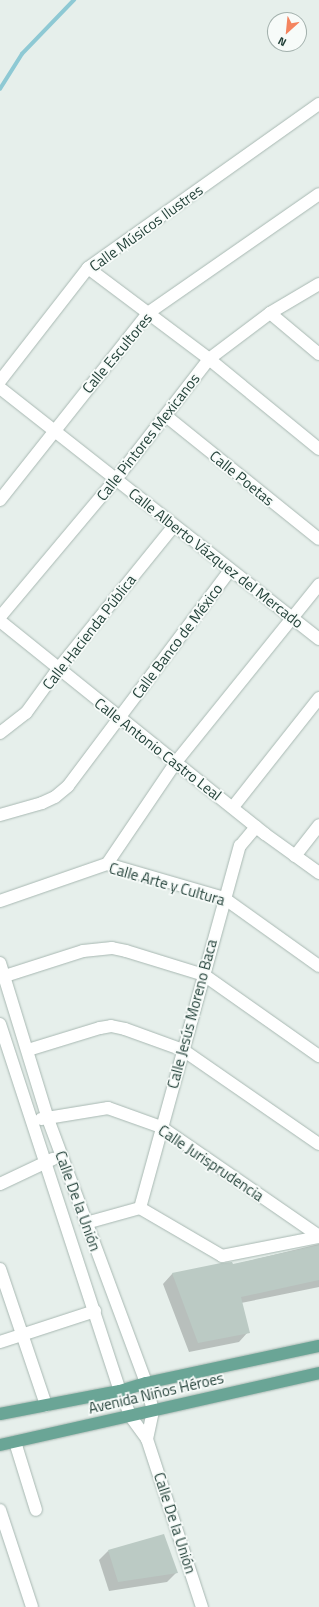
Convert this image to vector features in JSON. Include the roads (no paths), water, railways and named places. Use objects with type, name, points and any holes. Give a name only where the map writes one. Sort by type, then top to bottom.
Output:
[{"type":"main road","name":"Avenida Niños Héroes","points":[[0,1414],[120,1391],[146,1383],[319,1346]]},
{"type":"main road","name":"Avenida Niños Héroes","points":[[0,1445],[131,1417],[319,1373]]},
{"type":"street","name":"Calle Músicos Ilustres","points":[[0,381],[88,268],[319,104]]},
{"type":"street","name":"Calle Escultores","points":[[0,500],[148,313],[319,194]]},
{"type":"street","points":[[88,268],[210,359],[319,449]]},
{"type":"street","name":"Calle Pintores Mexicanos","points":[[0,618],[116,479],[210,359],[270,313],[319,284]]},
{"type":"street","points":[[270,313],[319,354]]},
{"type":"street","name":"Calle Alberto Vázquez del Mercado","points":[[0,388],[319,639]]},
{"type":"street","name":"Calle Poetas","points":[[166,416],[319,539]]},
{"type":"street","name":"Calle Hacienda Pública","points":[[0,733],[26,713],[58,669],[174,526]]},
{"type":"street","name":"Calle Banco de México","points":[[0,815],[42,802],[62,792],[230,570]]},
{"type":"street","points":[[107,864],[176,762],[294,618],[319,585]]},
{"type":"street","name":"Calle Antonio Castro Leal","points":[[0,621],[118,718],[233,807],[256,827],[319,873]]},
{"type":"street","points":[[233,807],[319,698]]},
{"type":"street","points":[[294,856],[319,825]]},
{"type":"street","name":"Calle Jesús Moreno Baca","points":[[140,1208],[224,898],[240,846],[256,827]]},
{"type":"street","name":"Calle Arte y Cultura","points":[[0,901],[107,864],[224,898],[319,966]]},
{"type":"street","points":[[5,976],[83,951],[112,948],[204,975],[319,1056]]},
{"type":"street","name":"Calle De la Unión","points":[[0,963],[60,1154],[146,1383],[153,1411],[148,1439]]},
{"type":"street","name":"Calle De la Unión","points":[[0,1024],[120,1391],[131,1417],[148,1439],[202,1607]]},
{"type":"street","points":[[28,1050],[112,1026],[183,1050],[319,1144]]},
{"type":"street","name":"Calle Jurisprudencia","points":[[31,1118],[48,1119],[108,1108],[162,1127],[319,1236]]},
{"type":"street","points":[[0,1184],[47,1164],[60,1154]]},
{"type":"street","points":[[86,1224],[140,1208],[211,1252],[222,1256],[319,1236]]},
{"type":"street","points":[[0,1270],[46,1405]]},
{"type":"street","points":[[0,1342],[23,1337],[95,1311]]},
{"type":"street","points":[[15,1442],[36,1510]]},
{"type":"street","points":[[0,1510],[32,1607]]},
{"type":"waterway","points":[[0,89],[22,54],[74,0]]}]
